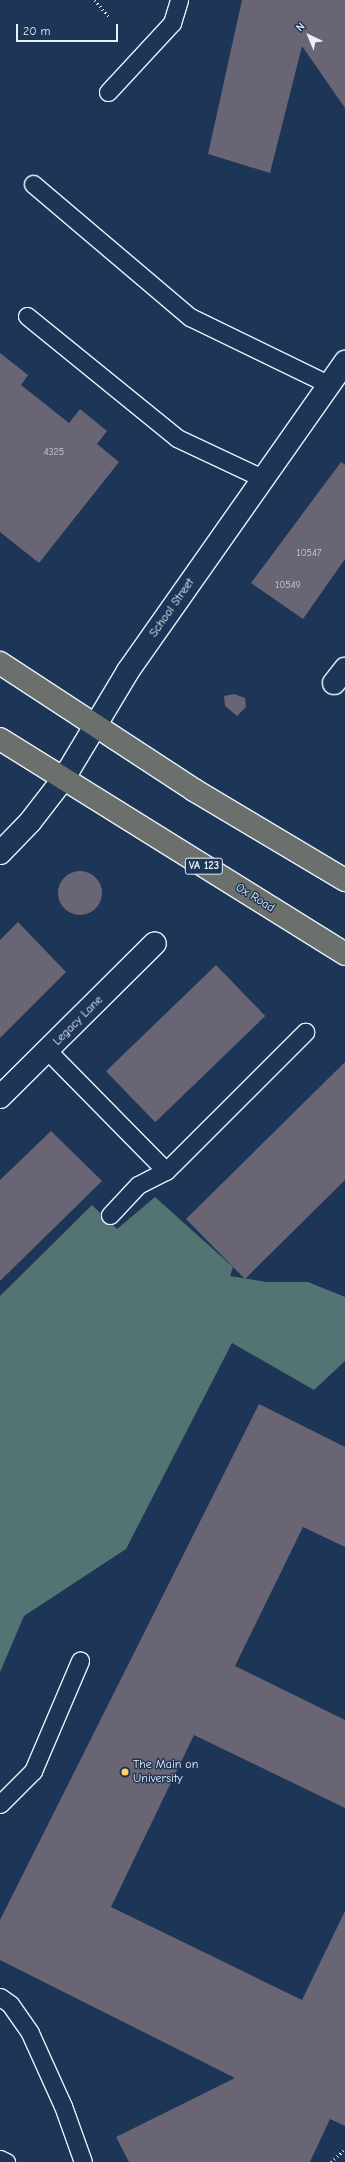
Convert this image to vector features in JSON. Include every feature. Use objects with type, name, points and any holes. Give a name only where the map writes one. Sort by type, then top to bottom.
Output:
[{"type":"main road","points":[[0,662],[194,790],[345,880]]},
{"type":"main road","name":"VA 123","points":[[0,739],[64,778]]},
{"type":"main road","name":"Ox Road","points":[[64,778],[345,954]]},
{"type":"street","name":"School Street","points":[[0,853],[30,822],[64,778],[128,672],[328,384],[344,366]]},
{"type":"street","name":"Legacy Lane","points":[[0,1097],[155,943]]},
{"type":"lane","points":[[108,92],[172,23],[179,0]]},
{"type":"lane","points":[[33,184],[190,317],[328,384]]},
{"type":"lane","points":[[27,316],[177,438],[262,478]]},
{"type":"lane","points":[[110,1215],[138,1185],[166,1171],[305,1032]]},
{"type":"lane","points":[[48,1051],[166,1171]]},
{"type":"lane","points":[[0,1804],[33,1771],[80,1661]]},
{"type":"lane","points":[[0,1997],[10,2004],[30,2033],[63,2106],[83,2162]]},
{"type":"lane","points":[[0,2159],[6,2162]]},
{"type":"path","points":[[95,0],[110,18]]},
{"type":"path","points":[[331,2162],[345,2149]]},
{"type":"green space","points":[[155,1197],[233,1267],[230,1276],[267,1282],[308,1282],[345,1297],[345,1361],[314,1390],[232,1343],[126,1549],[24,1616],[0,1672],[0,1296],[92,1205],[117,1229]]},
{"type":"building","points":[[242,0],[345,0],[345,108],[302,46],[270,173],[208,154]]},
{"type":"building","points":[[0,353],[28,375],[21,385],[69,423],[80,409],[107,431],[97,444],[119,462],[39,563],[0,532]]},
{"type":"building","points":[[341,462],[345,465],[345,559],[303,619],[251,583]]},
{"type":"building","points":[[234,694],[245,698],[246,707],[237,716],[225,706],[224,696]]},
{"type":"building","points":[[80,871],[92,875],[98,881],[102,893],[98,905],[92,911],[80,915],[68,911],[62,905],[58,893],[62,881],[68,875]]},
{"type":"building","points":[[18,922],[66,972],[0,1038],[0,940]]},
{"type":"building","points":[[216,965],[265,1016],[155,1122],[106,1071]]},
{"type":"building","points":[[345,1062],[345,1180],[245,1279],[186,1219]]},
{"type":"building","points":[[51,1131],[102,1181],[0,1281],[0,1180]]},
{"type":"building","name":"The Main on University","points":[[259,1404],[345,1447],[345,1547],[303,1527],[235,1666],[345,1720],[345,1808],[194,1735],[111,1907],[302,2000],[345,1911],[345,2126],[330,2119],[310,2162],[129,2162],[116,2137],[235,2078],[0,1960],[0,1920]]},
{"type":"place","name":"The Main on University","points":[[125,1772]]}]
